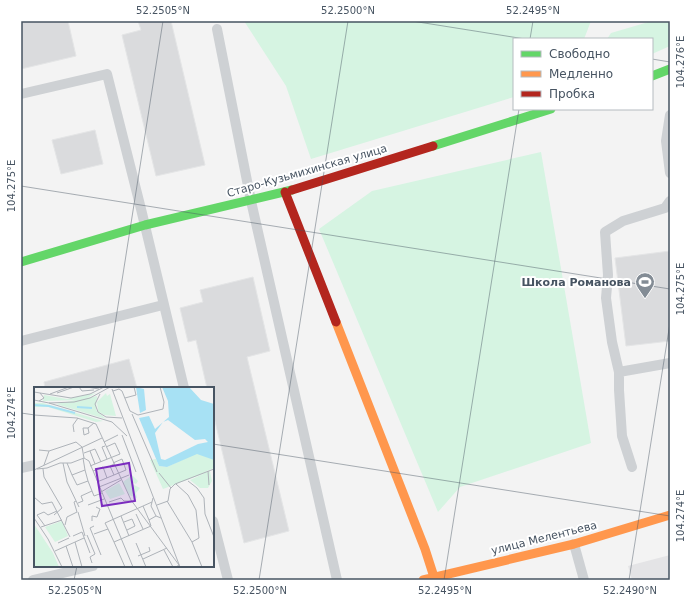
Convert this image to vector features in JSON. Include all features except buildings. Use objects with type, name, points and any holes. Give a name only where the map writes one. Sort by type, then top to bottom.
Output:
[{"type":"street","points":[[653,76],[670,69]]},
{"type":"street","name":"Старо-Кузьмихинская улица","points":[[21,262],[145,225],[285,192],[548,110]]},
{"type":"street","points":[[285,192],[425,549],[434,577]]},
{"type":"street","name":"улица Мелентьева","points":[[423,580],[434,577],[456,576],[574,544],[670,515]]},
{"type":"lane","points":[[216,29],[251,201],[337,580]]},
{"type":"lane","points":[[21,94],[107,74],[184,387]]},
{"type":"lane","points":[[670,115],[666,141],[670,173]]},
{"type":"lane","points":[[632,467],[622,436],[619,390],[620,372],[612,342],[606,298],[608,275],[605,232],[623,221],[665,208],[670,201]]},
{"type":"lane","points":[[21,341],[163,305]]},
{"type":"lane","points":[[620,372],[670,364]]},
{"type":"lane","points":[[21,468],[34,465]]},
{"type":"lane","points":[[215,538],[228,580]]},
{"type":"lane","points":[[574,544],[584,580]]},
{"type":"lane","points":[[33,580],[89,567]]},
{"type":"shaded area","points":[[670,555],[670,580],[632,580],[628,566]]},
{"type":"green space","points":[[244,21],[591,21],[584,38],[513,38],[513,97],[311,159],[286,86]]},
{"type":"green space","points":[[652,21],[670,21],[670,46],[653,54],[653,38],[608,38],[611,33]]},
{"type":"green space","points":[[541,152],[591,443],[460,487],[438,512],[319,229],[372,191]]},
{"type":"traffic: fast","points":[[653,76],[670,69]]},
{"type":"traffic: fast","points":[[433,146],[548,110]]},
{"type":"traffic: fast","points":[[21,262],[145,225],[292,190]]},
{"type":"traffic: slow","points":[[336,322],[425,549],[434,577]]},
{"type":"traffic: slow","points":[[423,580],[574,544],[670,515]]},
{"type":"traffic: jam","points":[[292,190],[433,146]]},
{"type":"traffic: jam","points":[[285,192],[336,322]]},
{"type":"place","name":"Школа Романова","points":[[645,299]]}]
